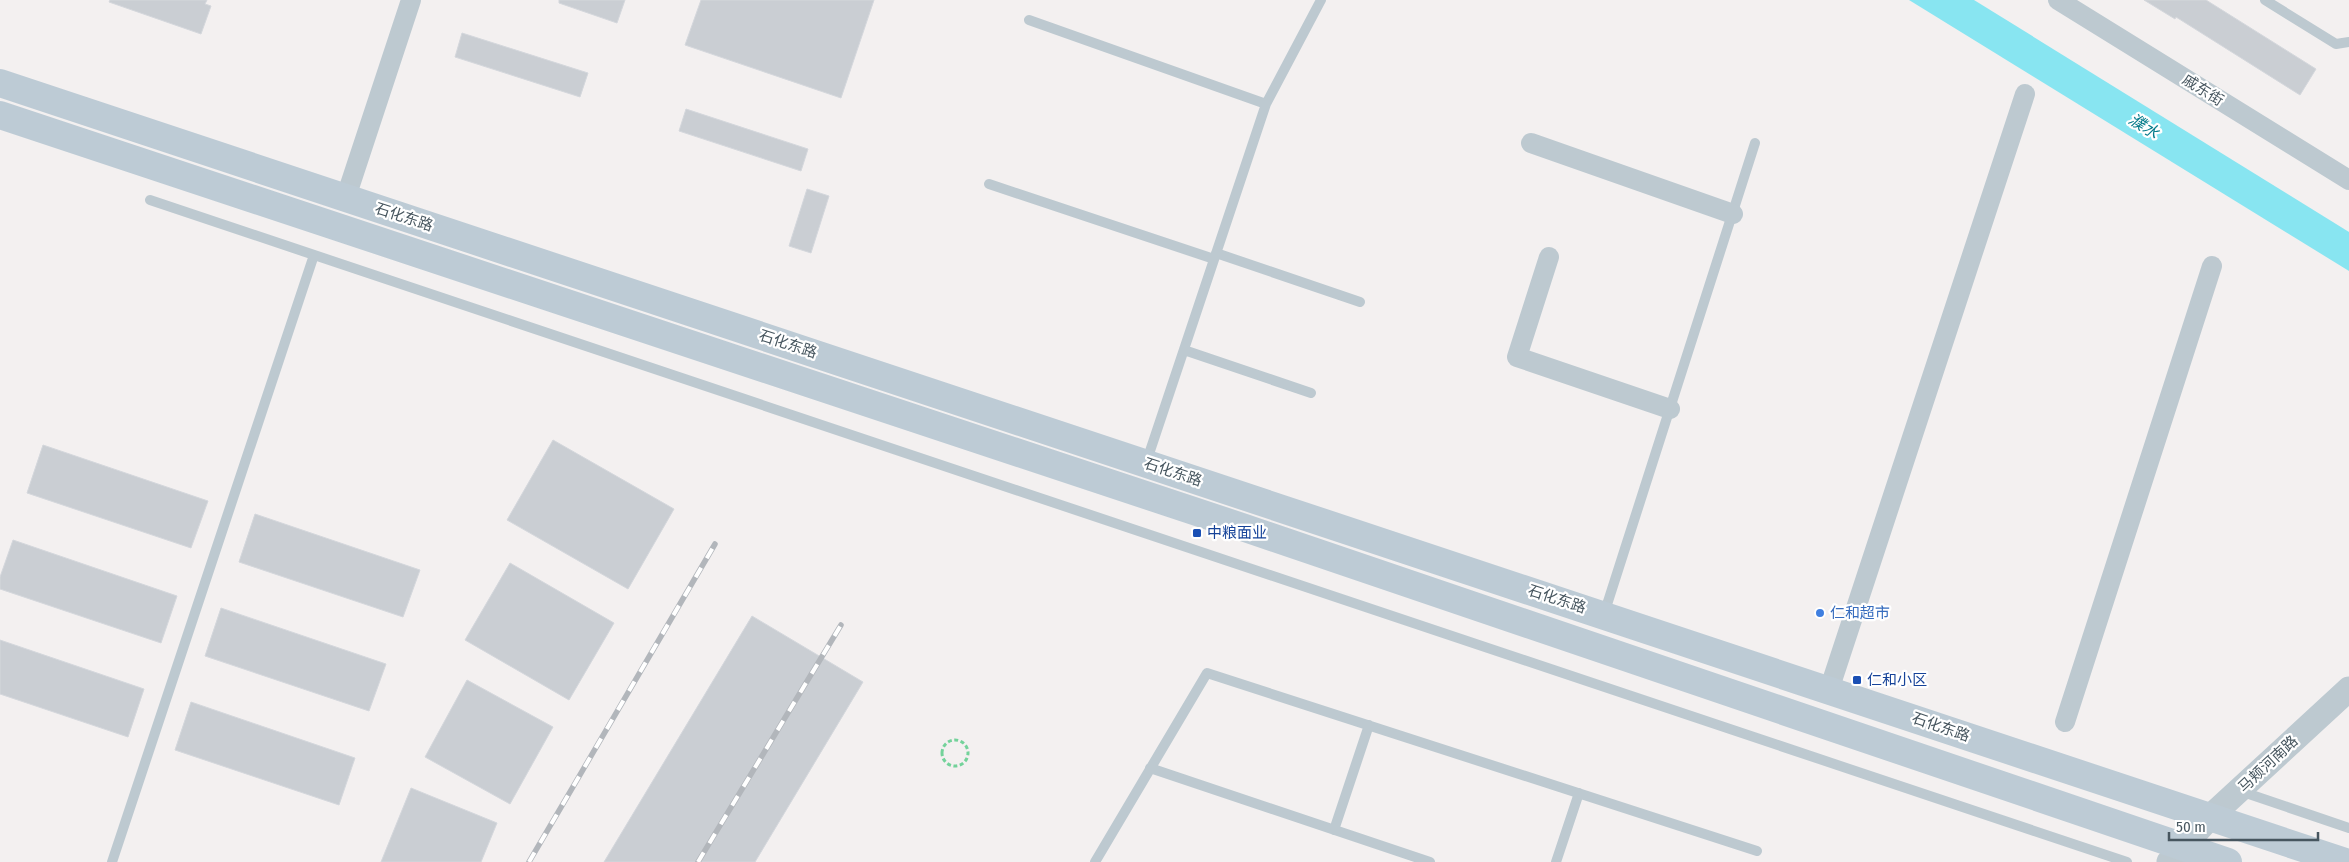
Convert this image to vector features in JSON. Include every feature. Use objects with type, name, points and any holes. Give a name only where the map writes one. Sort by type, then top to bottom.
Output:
[{"type":"main road","name":"石化东路","points":[[0,83],[2345,862]]},
{"type":"main road","name":"石化东路","points":[[0,115],[1244,528],[2175,854],[2228,862]]},
{"type":"street","points":[[346,197],[412,0]]},
{"type":"street","name":"戚东街","points":[[2058,0],[2349,180]]},
{"type":"street","points":[[1829,690],[2025,94]]},
{"type":"street","points":[[1531,143],[1733,214]]},
{"type":"street","points":[[1549,257],[1517,357],[1670,409]]},
{"type":"street","points":[[2065,722],[2212,266]]},
{"type":"street","name":"马颊河南路","points":[[2175,854],[2210,817],[2349,689]]},
{"type":"lane","points":[[1146,463],[1266,104],[1321,0]]},
{"type":"lane","points":[[2265,0],[2336,44],[2349,42]]},
{"type":"lane","points":[[1030,20],[1266,104]]},
{"type":"lane","points":[[1604,615],[1755,143]]},
{"type":"lane","points":[[989,184],[1360,302]]},
{"type":"lane","points":[[150,200],[2127,862]]},
{"type":"lane","points":[[112,862],[314,255]]},
{"type":"lane","points":[[1184,350],[1311,394]]},
{"type":"lane","points":[[1094,862],[1207,673],[1757,850]]},
{"type":"lane","points":[[1334,830],[1369,725]]},
{"type":"lane","points":[[1150,768],[1430,862]]},
{"type":"lane","points":[[2239,791],[2349,828]]},
{"type":"lane","points":[[1556,862],[1579,793]]},
{"type":"path","points":[[959,740],[967,749],[966,760],[956,767],[945,764],[941,752],[943,746],[947,742],[959,740]]},
{"type":"water","name":"濮水","points":[[1909,0],[1974,0],[2349,232],[2349,271]]},
{"type":"pier","points":[[2346,803],[2349,804],[2349,862],[2317,839]]},
{"type":"building","points":[[110,0],[207,0],[205,4],[211,6],[201,34],[109,2]]},
{"type":"building","points":[[559,0],[625,0],[617,23],[559,3]]},
{"type":"building","points":[[701,0],[874,0],[841,98],[685,45]]},
{"type":"building","points":[[2144,0],[2206,0],[2316,69],[2300,95],[2176,17],[2175,19]]},
{"type":"building","points":[[462,33],[588,73],[580,97],[455,57]]},
{"type":"building","points":[[686,109],[808,149],[801,171],[679,131]]},
{"type":"building","points":[[807,189],[829,196],[811,253],[789,246]]},
{"type":"building","points":[[553,440],[674,509],[628,589],[507,520]]},
{"type":"building","points":[[43,445],[208,501],[191,548],[27,493]]},
{"type":"building","points":[[255,514],[420,570],[403,617],[239,562]]},
{"type":"building","points":[[13,540],[177,596],[161,643],[0,589],[0,577]]},
{"type":"building","points":[[510,563],[614,623],[569,700],[465,640]]},
{"type":"building","points":[[221,608],[386,664],[369,711],[205,656]]},
{"type":"building","points":[[752,616],[863,682],[755,862],[604,862]]},
{"type":"building","points":[[0,640],[144,689],[128,737],[0,694]]},
{"type":"building","points":[[467,680],[553,727],[510,804],[425,757]]},
{"type":"building","points":[[191,702],[355,758],[339,805],[175,750]]},
{"type":"building","points":[[411,788],[497,823],[481,862],[381,862]]},
{"type":"railway","points":[[529,862],[715,544]]},
{"type":"railway","points":[[698,862],[841,625]]},
{"type":"place","name":"中粮面业","points":[[1197,533]]},
{"type":"place","name":"仁和超市","points":[[1820,613]]},
{"type":"place","name":"仁和小区","points":[[1857,680]]}]
